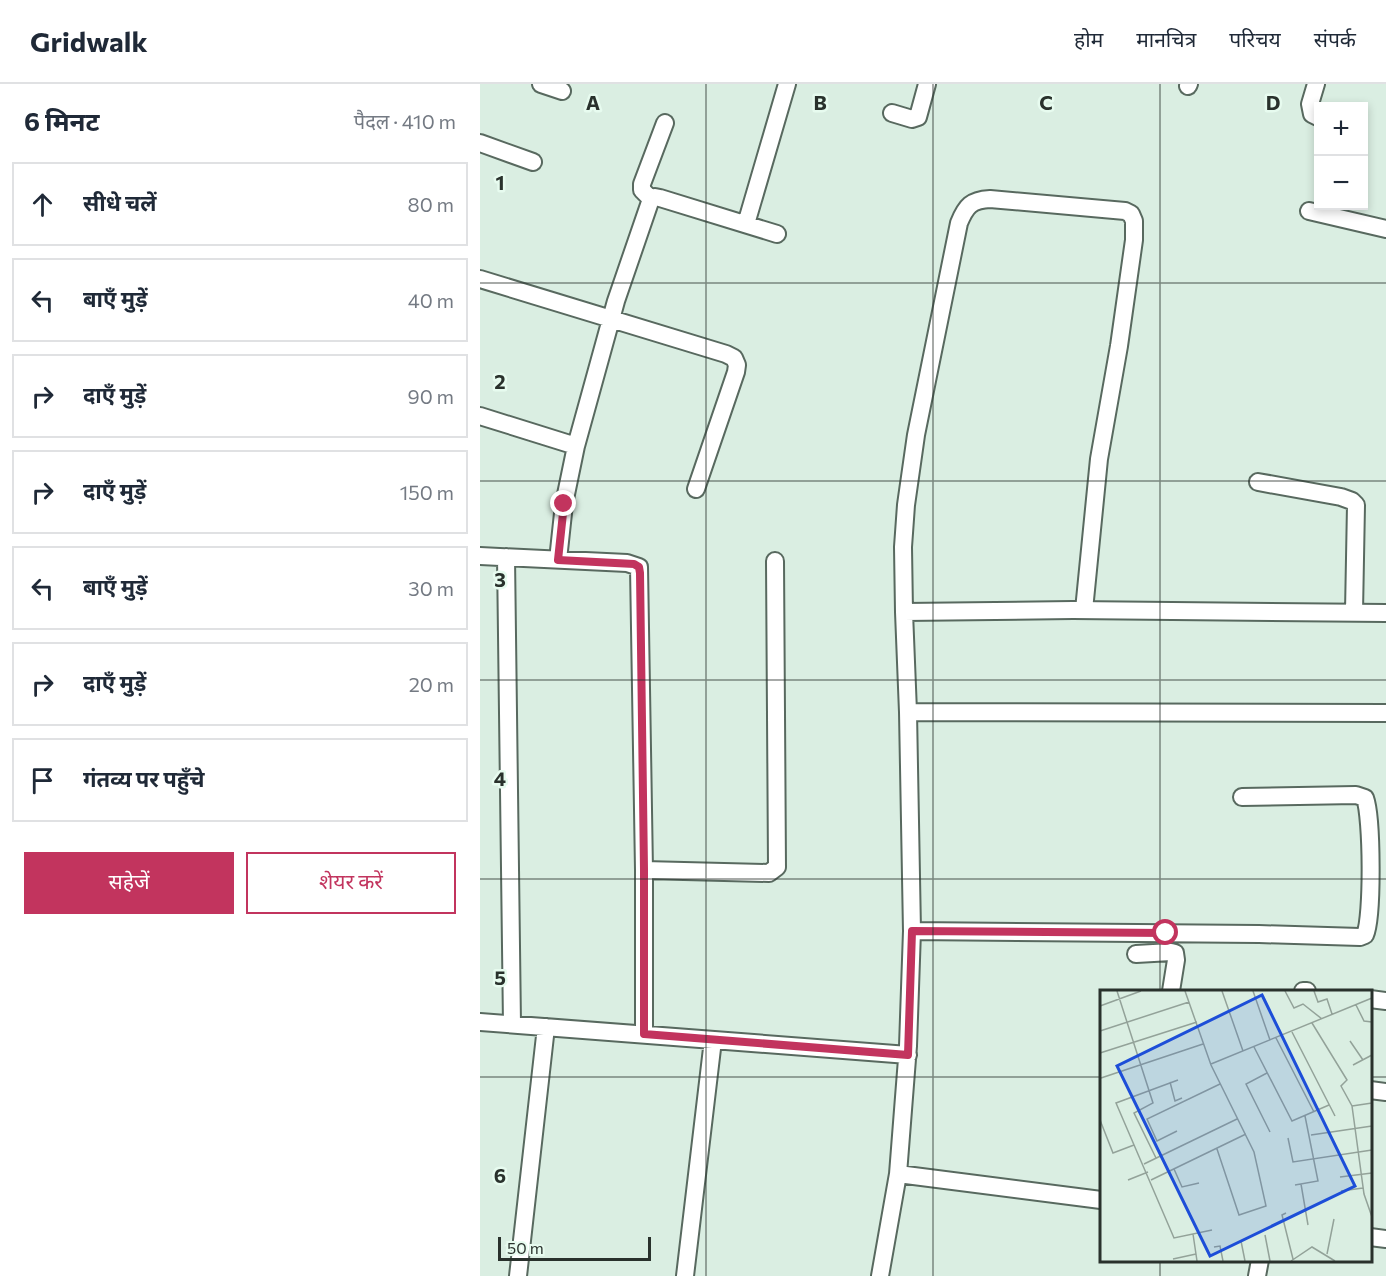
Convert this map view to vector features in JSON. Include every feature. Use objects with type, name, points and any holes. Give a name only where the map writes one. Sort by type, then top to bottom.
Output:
[{"type":"street","points":[[541,84],[562,91]]},
{"type":"street","points":[[746,224],[787,84]]},
{"type":"street","points":[[892,113],[912,119],[918,117],[927,84]]},
{"type":"street","points":[[1314,115],[1310,109],[1316,84]]},
{"type":"street","points":[[651,199],[642,190],[642,184],[665,123]]},
{"type":"street","points":[[480,143],[533,162]]},
{"type":"street","points":[[651,199],[660,198],[777,234]]},
{"type":"street","points":[[558,560],[564,504],[576,446],[612,319],[651,199]]},
{"type":"street","points":[[880,1276],[898,1174],[908,1055],[912,931],[903,547],[906,505],[916,435],[959,223],[969,203],[978,200],[990,199],[1125,211],[1131,214],[1134,221],[1134,240],[1119,346],[1099,459],[1084,610]]},
{"type":"street","points":[[1309,211],[1386,228]]},
{"type":"street","points":[[480,279],[734,358],[737,365],[696,489]]},
{"type":"street","points":[[480,416],[576,446]]},
{"type":"street","points":[[1258,482],[1341,497],[1356,505],[1354,612]]},
{"type":"street","points":[[480,556],[627,563],[639,567],[644,1034]]},
{"type":"street","points":[[506,557],[512,1024]]},
{"type":"street","points":[[644,870],[769,873],[777,867],[775,561]]},
{"type":"street","points":[[904,612],[1084,610],[1386,612]]},
{"type":"street","points":[[908,712],[1386,713]]},
{"type":"street","points":[[912,931],[1360,937],[1365,935],[1370,912],[1370,850],[1365,798],[1356,795],[1242,797]]},
{"type":"street","points":[[1136,954],[1175,953],[1171,990]]},
{"type":"street","points":[[1371,999],[1386,1000]]},
{"type":"street","points":[[480,1022],[908,1055]]},
{"type":"street","points":[[518,1276],[546,1027]]},
{"type":"street","points":[[685,1276],[713,1040]]},
{"type":"street","points":[[1371,1090],[1386,1092]]},
{"type":"street","points":[[898,1174],[1100,1200]]},
{"type":"street","points":[[1371,1237],[1386,1239]]},
{"type":"street","points":[[1257,1276],[1260,1261]]},
{"type":"route","points":[[564,504],[558,560],[634,564],[639,567],[640,573],[644,1034],[908,1055],[912,931],[1166,933]]}]
